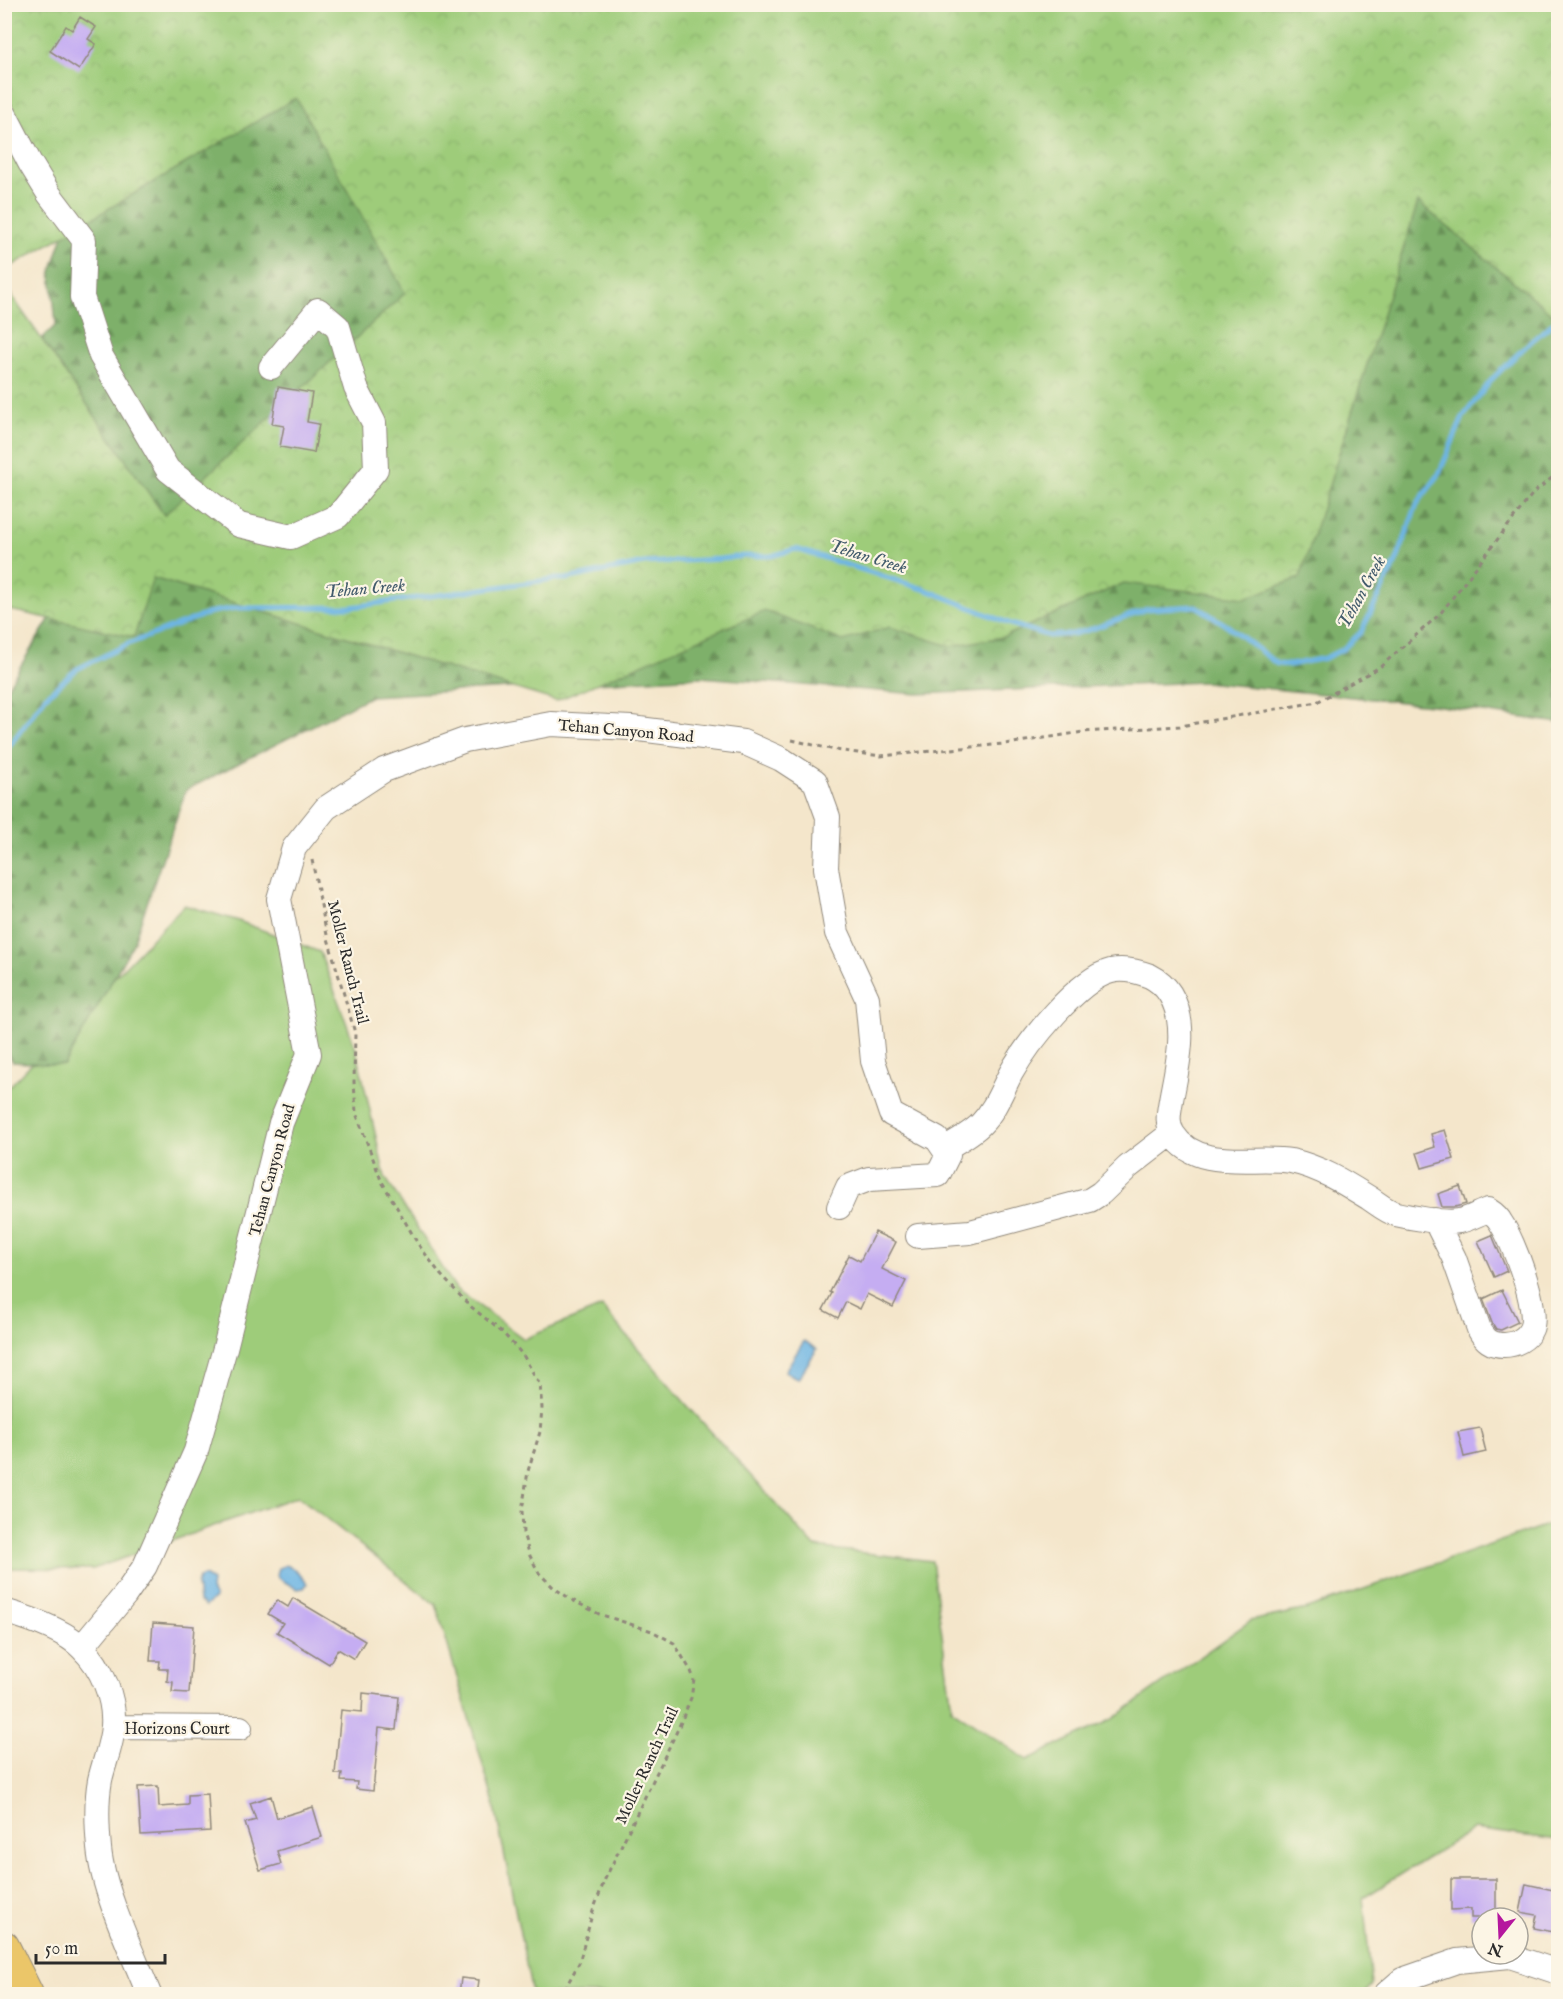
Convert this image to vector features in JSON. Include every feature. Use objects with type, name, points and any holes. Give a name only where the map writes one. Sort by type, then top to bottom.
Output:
[{"type":"main road","points":[[4,1946],[28,1995]]},
{"type":"street","points":[[4,113],[49,194],[84,240],[82,297],[101,356],[168,470],[239,525],[291,537],[338,516],[376,469],[374,423],[356,388],[338,327],[318,310],[271,368]]},
{"type":"street","name":"Tehan Canyon Road","points":[[82,1647],[125,1595],[145,1566],[196,1451],[225,1348],[281,1123],[309,1054],[279,899],[294,848],[326,808],[384,770],[465,740],[551,724],[631,728],[743,742],[781,759],[815,781],[828,818],[825,868],[837,933],[867,998],[873,1061],[891,1114],[937,1138],[944,1149]]},
{"type":"street","points":[[839,1207],[848,1187],[869,1179],[938,1175],[948,1155],[944,1149],[981,1124],[993,1109],[1029,1044],[1053,1016],[1096,978],[1108,971],[1122,969],[1155,978],[1167,988],[1174,1000],[1181,1031],[1168,1123],[1180,1144],[1189,1150],[1218,1160],[1280,1160],[1312,1167],[1338,1179],[1394,1213],[1435,1220],[1458,1221],[1488,1210],[1500,1220],[1506,1230],[1525,1276],[1534,1313],[1532,1329],[1524,1338],[1512,1344],[1501,1345],[1492,1344],[1484,1338],[1454,1258],[1435,1220]]},
{"type":"street","points":[[918,1236],[970,1232],[1090,1200],[1172,1133]]},
{"type":"street","points":[[4,1611],[49,1626],[82,1647],[100,1672],[111,1699],[113,1727],[100,1782],[99,1850],[106,1886],[148,1995]]},
{"type":"street","name":"Horizons Court","points":[[113,1727],[240,1728]]},
{"type":"street","points":[[1386,1995],[1402,1980],[1457,1961],[1510,1956],[1558,1972]]},
{"type":"path","points":[[783,738],[835,750],[881,756],[1012,743],[1083,732],[1180,726],[1317,702],[1380,667],[1440,614],[1534,492],[1558,473]]},
{"type":"path","name":"Moller Ranch Trail","points":[[307,832],[327,935],[355,1033],[356,1113],[381,1180],[418,1244],[441,1275],[469,1305],[502,1332],[523,1354],[540,1384],[542,1408],[540,1432],[528,1471],[522,1511],[523,1533],[530,1556],[539,1573],[572,1600],[599,1614],[652,1631],[674,1643],[694,1679],[691,1698],[678,1729],[604,1879],[579,1963],[562,1995]]},
{"type":"green space","points":[[5,5],[1558,5],[1558,319],[1418,202],[1300,578],[1245,598],[1124,583],[1003,637],[950,646],[890,627],[843,641],[765,611],[556,701],[153,578],[134,637],[5,609],[4,285],[164,515],[405,293],[296,98],[5,270]]},
{"type":"green space","points":[[1558,5],[1558,723],[1441,706],[1204,682],[918,694],[700,677],[371,696],[186,790],[133,944],[64,1065],[13,1062],[5,1049],[4,693],[55,610],[24,356],[56,325],[51,272],[69,217],[77,99]]},
{"type":"green space","points":[[184,905],[236,920],[320,952],[356,1049],[385,1177],[456,1289],[524,1339],[602,1307],[815,1547],[932,1561],[952,1709],[1027,1760],[1111,1720],[1250,1621],[1307,1609],[1558,1521],[1558,1840],[1474,1829],[1363,1898],[1372,1985],[1364,1994],[532,1994],[495,1807],[436,1605],[298,1496],[93,1569],[5,1568],[4,1092]]},
{"type":"water","points":[[804,1341],[817,1349],[798,1379],[785,1371]]},
{"type":"water","points":[[286,1565],[303,1577],[307,1584],[304,1588],[297,1589],[278,1578],[279,1568]]},
{"type":"water","points":[[204,1576],[212,1581],[211,1590],[215,1598],[206,1606],[199,1601],[197,1584],[199,1578]]},
{"type":"building","points":[[80,17],[96,27],[88,39],[96,44],[79,70],[50,51],[66,26],[72,30]]},
{"type":"building","points":[[278,387],[312,393],[307,422],[319,424],[314,453],[280,447],[284,426],[272,424]]},
{"type":"building","points":[[1445,1130],[1454,1159],[1422,1168],[1417,1153],[1435,1147],[1431,1134]]},
{"type":"building","points":[[1460,1186],[1466,1204],[1442,1207],[1438,1194]]},
{"type":"building","points":[[875,1232],[896,1242],[882,1269],[906,1281],[893,1307],[867,1294],[860,1309],[846,1302],[838,1318],[823,1310],[849,1255],[860,1261]]},
{"type":"building","points":[[1492,1235],[1507,1271],[1494,1277],[1478,1241]]},
{"type":"building","points":[[1502,1290],[1518,1322],[1501,1330],[1496,1329],[1492,1323],[1483,1299]]},
{"type":"building","points":[[1480,1428],[1486,1452],[1464,1457],[1458,1432]]},
{"type":"building","points":[[293,1598],[365,1641],[354,1659],[338,1649],[329,1664],[277,1632],[283,1623],[268,1614],[277,1600],[288,1607]]},
{"type":"building","points":[[153,1623],[194,1626],[189,1693],[172,1692],[173,1682],[167,1681],[168,1669],[159,1669],[160,1661],[150,1661]]},
{"type":"building","points":[[363,1693],[399,1697],[396,1730],[379,1728],[373,1791],[356,1789],[357,1782],[341,1781],[342,1774],[335,1774],[341,1710],[362,1712]]},
{"type":"building","points":[[158,1786],[159,1807],[188,1805],[188,1795],[208,1794],[210,1831],[141,1835],[138,1787]]},
{"type":"building","points":[[271,1796],[277,1818],[313,1807],[322,1837],[277,1851],[281,1864],[260,1870],[245,1823],[256,1820],[250,1803]]},
{"type":"building","points":[[1451,1879],[1496,1879],[1496,1906],[1470,1906],[1470,1909],[1451,1910]]},
{"type":"building","points":[[1526,1884],[1558,1891],[1558,1933],[1534,1928],[1537,1915],[1530,1914],[1530,1906],[1521,1906]]},
{"type":"building","points":[[461,1978],[479,1980],[477,1995],[459,1995]]},
{"type":"waterway","name":"Tehan Creek","points":[[4,753],[46,696],[77,669],[128,644],[212,612],[236,608],[351,607],[566,579],[644,563],[771,556],[796,549],[927,590],[1011,624],[1049,636],[1073,634],[1092,629],[1147,609],[1196,606],[1228,626],[1277,664],[1290,665],[1325,658],[1343,649],[1361,632],[1397,560],[1417,504],[1438,476],[1463,417],[1493,378],[1558,319]]}]
